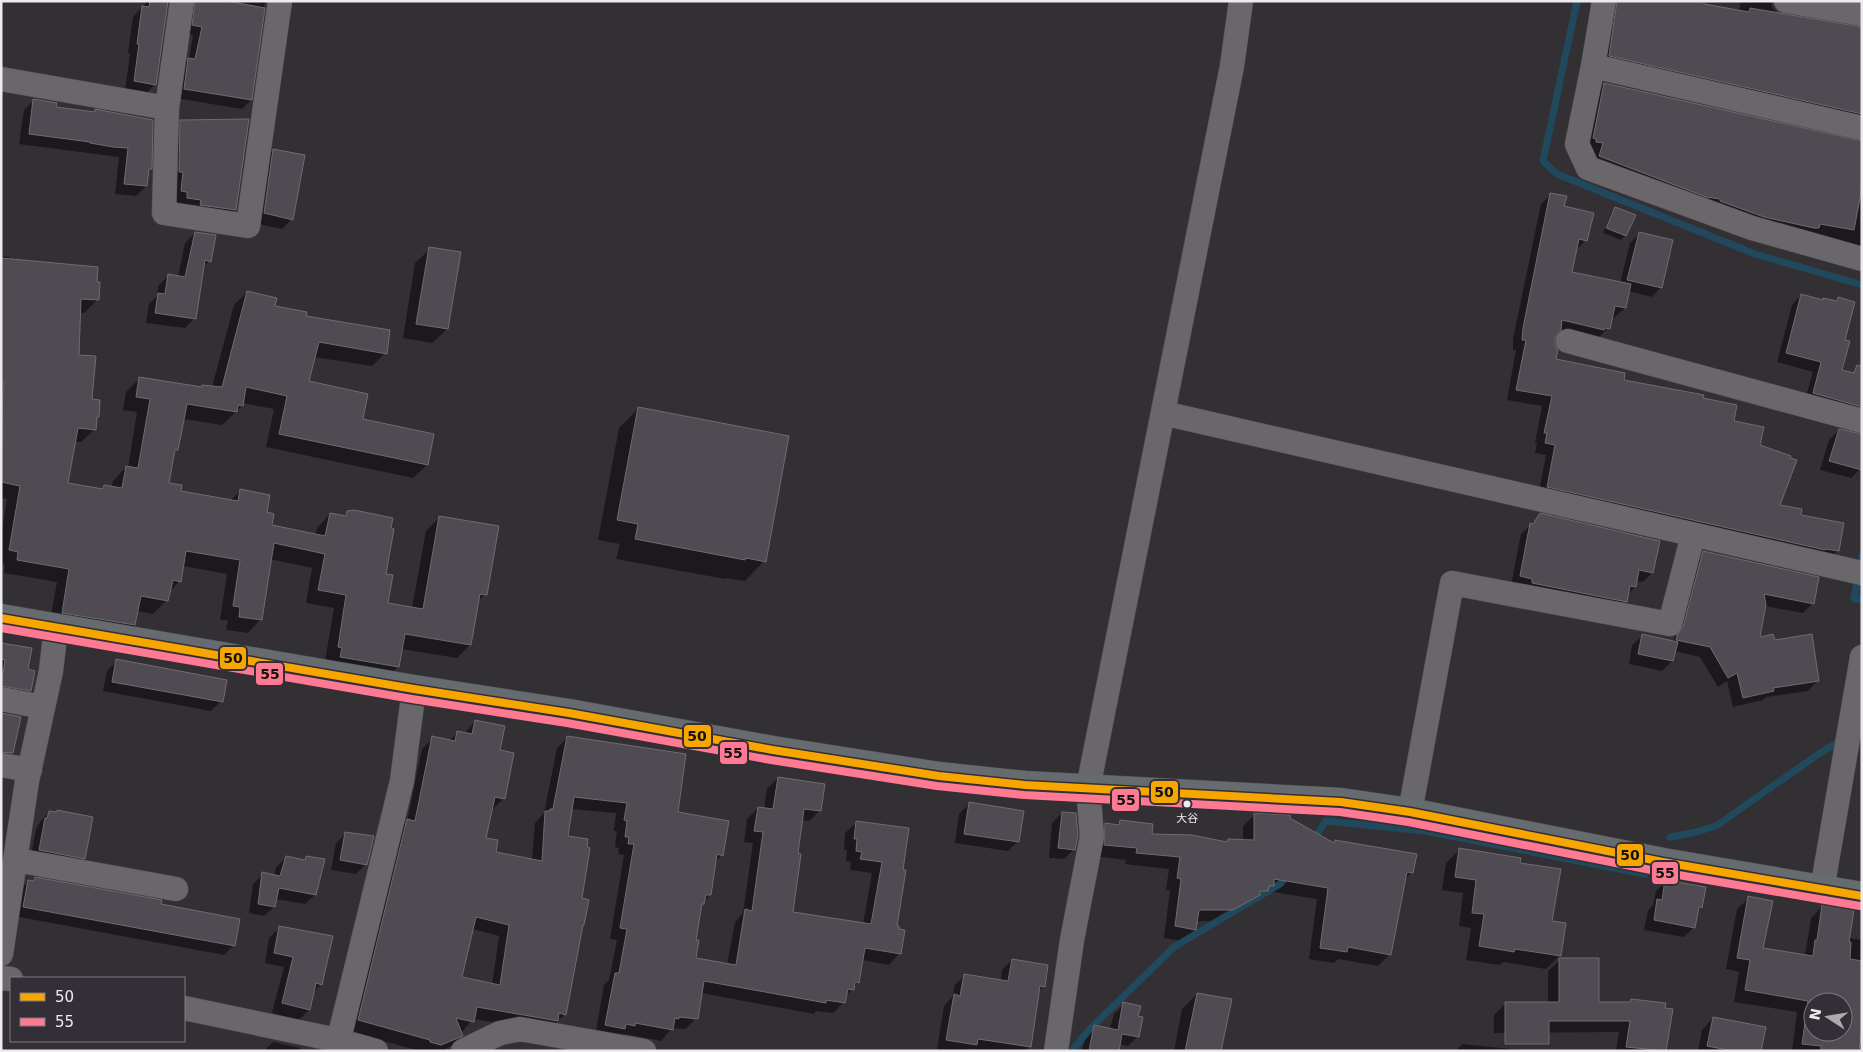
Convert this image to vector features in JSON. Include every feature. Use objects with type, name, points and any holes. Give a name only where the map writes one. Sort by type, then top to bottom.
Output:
[{"type":"main road","points":[[1,618],[414,689],[568,713],[773,750],[939,776],[1025,784],[1341,802],[1410,812],[1663,862],[1862,896]]},
{"type":"street","points":[[182,1],[167,108],[164,214],[248,226],[280,1]]},
{"type":"street","points":[[1056,1051],[1072,940],[1092,836],[1088,788],[1232,66],[1242,1]]},
{"type":"street","points":[[1604,1],[1577,144],[1588,168],[1752,228],[1862,259]]},
{"type":"street","points":[[1786,1],[1862,14]]},
{"type":"street","points":[[1593,66],[1862,128]]},
{"type":"street","points":[[1,79],[167,108]]},
{"type":"street","points":[[1568,341],[1862,421]]},
{"type":"street","points":[[1163,413],[1862,573]]},
{"type":"street","points":[[1410,812],[1452,583],[1670,624],[1693,535]]},
{"type":"street","points":[[1,954],[30,770],[51,671],[56,628]]},
{"type":"street","points":[[1822,890],[1862,657]]},
{"type":"street","points":[[337,1045],[402,780],[414,689]]},
{"type":"street","points":[[1,698],[44,707]]},
{"type":"street","points":[[1,765],[30,770]]},
{"type":"street","points":[[16,860],[176,889]]},
{"type":"street","points":[[185,1008],[337,1045],[376,1051]]},
{"type":"street","points":[[463,1051],[500,1033],[520,1028],[644,1051]]},
{"type":"building","points":[[150,1],[168,1],[156,85],[134,81],[142,6],[149,7]]},
{"type":"building","points":[[195,1],[227,1],[265,8],[252,100],[184,89],[188,58],[195,59],[202,27],[192,25]]},
{"type":"building","points":[[1617,1],[1704,1],[1704,4],[1749,12],[1750,8],[1862,27],[1862,114],[1609,56]]},
{"type":"building","points":[[1604,83],[1862,141],[1862,187],[1854,230],[1820,224],[1819,228],[1814,228],[1764,217],[1720,201],[1720,199],[1706,197],[1599,156],[1603,143],[1596,142],[1596,139],[1593,138]]},
{"type":"building","points":[[33,99],[57,103],[56,107],[95,112],[95,109],[153,120],[152,169],[149,169],[147,186],[124,184],[128,148],[29,134]]},
{"type":"building","points":[[249,119],[236,210],[200,205],[201,200],[187,198],[187,192],[181,191],[183,172],[179,172],[180,120]]},
{"type":"building","points":[[273,149],[305,155],[293,220],[264,213]]},
{"type":"building","points":[[1550,193],[1567,196],[1564,206],[1594,213],[1587,241],[1579,239],[1572,272],[1631,284],[1626,308],[1615,306],[1610,329],[1605,328],[1604,330],[1562,320],[1561,330],[1555,338],[1558,350],[1556,359],[1625,373],[1624,380],[1704,395],[1703,398],[1737,405],[1734,421],[1764,427],[1760,445],[1797,460],[1780,505],[1802,509],[1801,515],[1844,523],[1839,551],[1825,550],[1547,487],[1555,445],[1545,443],[1547,433],[1544,433],[1552,396],[1516,390],[1526,340],[1522,340],[1523,328]]},
{"type":"building","points":[[1615,207],[1636,215],[1626,236],[1606,228]]},
{"type":"building","points":[[195,232],[216,235],[211,262],[205,260],[196,319],[155,313],[158,293],[165,294],[168,274],[185,277]]},
{"type":"building","points":[[1639,232],[1673,240],[1662,288],[1627,280]]},
{"type":"building","points":[[429,247],[461,252],[448,329],[416,324]]},
{"type":"building","points":[[1,258],[98,267],[97,282],[100,282],[99,300],[81,299],[79,355],[96,356],[92,399],[100,400],[99,417],[97,417],[96,430],[78,428],[68,483],[103,489],[104,485],[122,488],[126,466],[138,468],[150,399],[136,397],[139,377],[202,387],[202,385],[222,387],[247,291],[277,298],[275,306],[307,312],[306,316],[390,330],[387,354],[319,342],[309,381],[368,394],[363,419],[434,434],[428,465],[279,434],[287,396],[246,387],[243,406],[238,405],[237,412],[187,404],[169,483],[182,485],[181,491],[238,501],[240,489],[270,495],[267,512],[274,514],[272,525],[325,536],[330,513],[346,516],[347,511],[354,510],[393,518],[391,528],[394,529],[386,574],[393,575],[388,603],[423,609],[439,516],[499,526],[487,595],[480,594],[471,645],[405,634],[399,667],[340,657],[342,648],[338,647],[346,595],[318,590],[325,554],[274,543],[262,620],[239,617],[240,607],[233,606],[240,560],[186,551],[181,582],[173,580],[168,601],[141,596],[135,625],[62,613],[69,569],[17,560],[18,552],[9,550],[20,486],[1,482],[3,382],[1,382]]},
{"type":"building","points":[[1801,294],[1823,300],[1823,298],[1837,301],[1838,297],[1855,302],[1845,340],[1850,341],[1842,370],[1854,373],[1857,365],[1862,366],[1862,407],[1813,393],[1821,362],[1786,353]]},
{"type":"building","points":[[638,407],[789,436],[766,562],[746,558],[745,560],[635,539],[638,524],[617,520]]},
{"type":"building","points":[[1839,429],[1862,434],[1862,470],[1829,461]]},
{"type":"building","points":[[1540,513],[1660,541],[1653,573],[1639,570],[1636,587],[1630,586],[1627,602],[1532,583],[1532,579],[1520,576],[1530,523],[1533,524]]},
{"type":"building","points":[[1703,551],[1819,577],[1814,604],[1764,594],[1766,605],[1760,637],[1773,634],[1775,640],[1812,634],[1819,681],[1773,688],[1774,691],[1743,698],[1737,673],[1728,678],[1710,647],[1676,640],[1683,627]]},
{"type":"building","points":[[1642,634],[1678,642],[1673,661],[1638,654]]},
{"type":"building","points":[[1,643],[32,648],[28,669],[35,671],[31,691],[1,686],[5,660],[1,659]]},
{"type":"building","points":[[116,659],[227,680],[223,702],[112,682]]},
{"type":"building","points":[[1,713],[21,717],[13,753],[1,752]]},
{"type":"building","points":[[475,720],[505,726],[500,750],[514,753],[505,799],[495,797],[486,838],[498,840],[496,852],[542,861],[545,811],[553,809],[567,736],[686,754],[678,812],[729,821],[723,856],[717,854],[711,895],[706,895],[704,904],[702,904],[696,940],[699,940],[696,958],[736,965],[745,909],[752,911],[763,832],[754,831],[758,807],[773,809],[778,777],[825,784],[821,811],[804,809],[798,853],[801,854],[793,912],[871,924],[882,862],[860,859],[862,852],[856,851],[857,839],[854,839],[856,821],[909,828],[903,870],[906,870],[897,926],[899,926],[899,929],[905,930],[901,954],[865,948],[859,983],[855,982],[854,990],[848,989],[845,1003],[826,1000],[826,1003],[704,981],[698,1019],[675,1018],[673,1030],[635,1023],[635,1026],[626,1024],[625,1029],[605,1025],[615,973],[619,973],[627,929],[620,928],[634,844],[628,844],[629,837],[625,837],[627,821],[624,820],[627,803],[574,797],[568,836],[588,839],[587,847],[590,848],[582,898],[589,900],[566,1015],[559,1013],[558,1021],[477,1007],[474,1022],[456,1018],[463,1036],[441,1045],[430,1042],[430,1040],[358,1020],[407,819],[415,821],[432,736],[455,741],[457,731],[472,734]],"holes":[[[476,917],[509,925],[500,985],[462,977]]]},
{"type":"building","points":[[969,802],[1024,811],[1019,842],[964,834]]},
{"type":"building","points":[[57,810],[93,817],[85,859],[39,850],[45,818],[47,818],[49,811],[57,812]]},
{"type":"building","points":[[1062,812],[1076,813],[1078,835],[1075,850],[1058,848]]},
{"type":"building","points":[[1254,813],[1290,815],[1290,818],[1334,843],[1335,840],[1417,854],[1413,873],[1407,872],[1391,955],[1348,947],[1347,952],[1320,948],[1328,888],[1274,879],[1274,886],[1269,886],[1268,891],[1260,891],[1260,895],[1233,910],[1199,910],[1196,930],[1175,926],[1181,879],[1177,878],[1180,857],[1136,853],[1137,848],[1104,845],[1105,823],[1119,825],[1120,820],[1153,824],[1152,834],[1192,835],[1227,842],[1228,839],[1254,840]]},
{"type":"building","points":[[345,832],[374,836],[367,865],[340,860]]},
{"type":"building","points":[[1459,848],[1521,858],[1520,863],[1561,869],[1552,921],[1566,923],[1561,956],[1515,949],[1514,952],[1479,946],[1484,914],[1472,913],[1476,880],[1455,877]]},
{"type":"building","points":[[286,856],[305,860],[306,856],[325,859],[316,895],[279,888],[275,907],[258,904],[262,872],[280,876]]},
{"type":"building","points":[[35,877],[162,900],[161,904],[240,919],[235,946],[23,907],[28,880],[34,881]]},
{"type":"building","points":[[1665,880],[1706,887],[1702,908],[1699,907],[1695,928],[1654,920],[1657,899],[1662,900]]},
{"type":"building","points":[[1748,896],[1773,901],[1763,948],[1813,956],[1822,905],[1854,910],[1849,942],[1851,942],[1850,959],[1862,961],[1862,1028],[1859,1051],[1821,1051],[1821,1046],[1802,1044],[1803,1037],[1803,1042],[1853,1042],[1853,992],[1803,992],[1803,1000],[1745,990],[1750,960],[1737,958]]},
{"type":"building","points":[[279,926],[333,936],[322,985],[316,983],[310,1010],[282,1003],[293,957],[274,953]]},
{"type":"building","points":[[1559,958],[1599,958],[1599,1002],[1630,1002],[1631,999],[1666,1003],[1665,1008],[1673,1009],[1666,1051],[1626,1047],[1630,1021],[1549,1021],[1549,1044],[1505,1044],[1505,1002],[1559,1002]]},
{"type":"building","points":[[1012,959],[1048,965],[1045,987],[1040,986],[1031,1047],[978,1039],[977,1045],[946,1040],[954,994],[960,996],[964,974],[1008,981]]},
{"type":"building","points":[[1197,993],[1232,999],[1221,1051],[1185,1051]]},
{"type":"building","points":[[1123,1002],[1141,1006],[1138,1016],[1143,1017],[1139,1037],[1122,1034],[1119,1051],[1089,1051],[1094,1025],[1118,1030]]},
{"type":"building","points":[[1713,1017],[1766,1027],[1761,1051],[1733,1051],[1707,1046]]},
{"type":"waterway","points":[[1577,1],[1543,161],[1557,174],[1755,254],[1862,285]]},
{"type":"waterway","points":[[1862,555],[1854,599],[1862,600]]},
{"type":"waterway","points":[[1670,837],[1716,826],[1820,753],[1842,740]]},
{"type":"waterway","points":[[1312,841],[1326,821],[1425,831],[1645,874]]},
{"type":"waterway","points":[[1072,1051],[1088,1031],[1174,947],[1280,884],[1288,874]]},
{"type":"transit line","name":"50","points":[[1,618],[414,689],[569,713],[773,750],[939,776],[1025,785],[1341,802],[1410,812],[1663,862],[1862,896]]},
{"type":"transit line","name":"55","points":[[1,628],[412,699],[567,723],[771,760],[937,786],[1024,795],[1340,812],[1408,822],[1661,872],[1860,906]]},
{"type":"place","name":"大谷","points":[[1187,804]]}]
